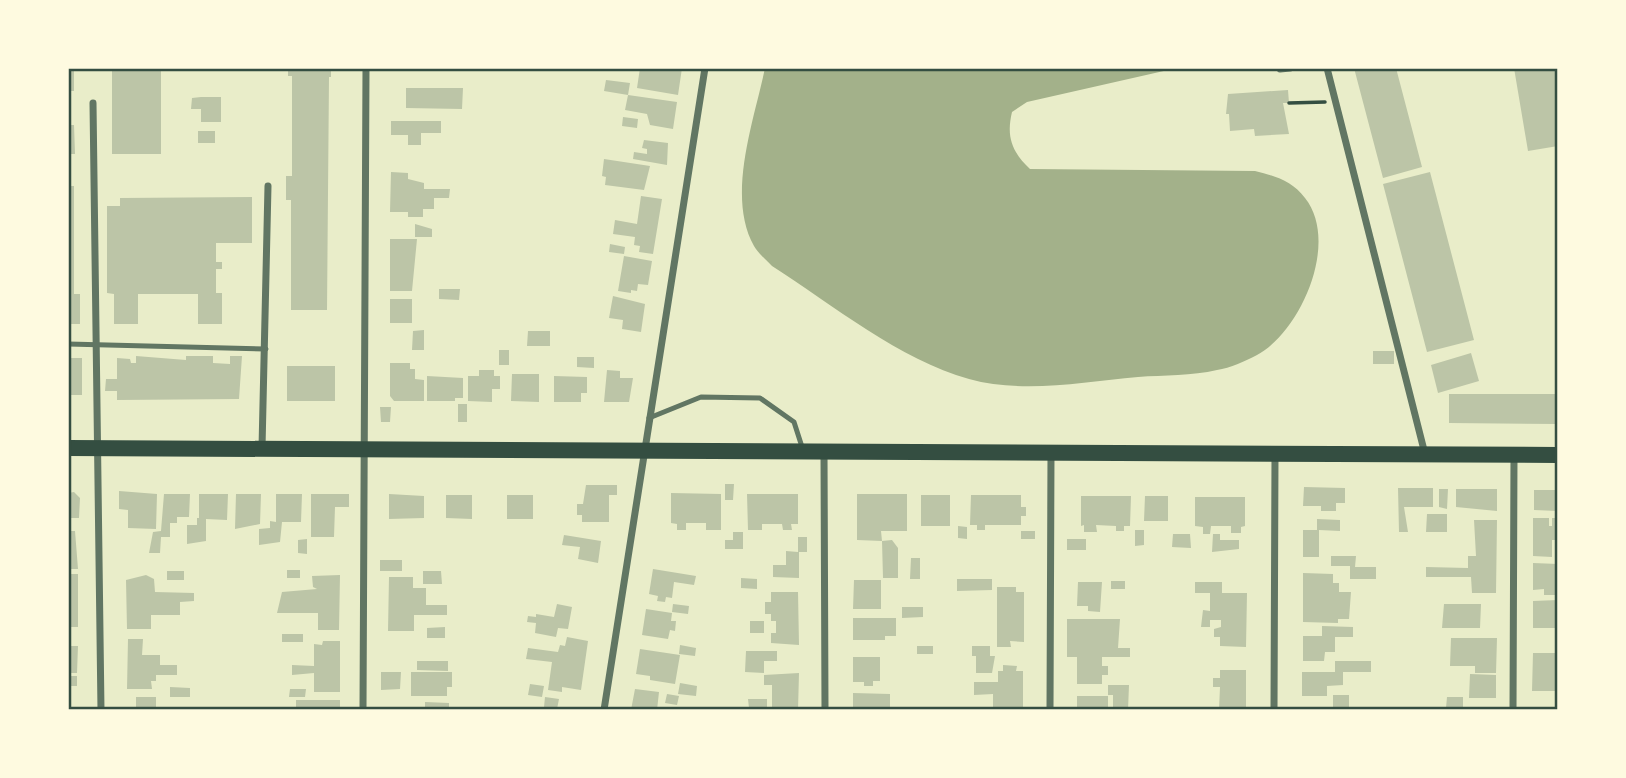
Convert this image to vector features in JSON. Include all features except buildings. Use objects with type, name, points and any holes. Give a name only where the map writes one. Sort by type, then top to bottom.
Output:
[{"type":"main road","points":[[68,448],[1558,455]]},
{"type":"street","points":[[363,710],[366,68]]},
{"type":"street","points":[[604,710],[705,68]]},
{"type":"street","points":[[1280,69],[1290,68]]},
{"type":"street","points":[[1326,68],[1425,455]]},
{"type":"street","points":[[93,103],[102,710]]},
{"type":"street","points":[[262,449],[268,186]]},
{"type":"street","points":[[824,450],[825,710]]},
{"type":"street","points":[[1050,710],[1051,452]]},
{"type":"street","points":[[1274,710],[1275,455]]},
{"type":"street","points":[[1513,710],[1514,455]]},
{"type":"lane","points":[[68,344],[265,349]]},
{"type":"lane","points":[[649,418],[701,397],[760,398],[794,422],[803,450]]},
{"type":"path","points":[[1289,103],[1334,101]]},
{"type":"shaded area","points":[[765,68],[1177,68],[1027,102],[1012,112],[1012,144],[1030,169],[1255,171],[1283,180],[1300,192],[1315,216],[1317,261],[1311,284],[1288,327],[1273,343],[1257,355],[1222,369],[1032,386],[990,383],[943,370],[892,345],[843,314],[772,266],[754,246],[742,205],[742,182],[749,134]]}]
